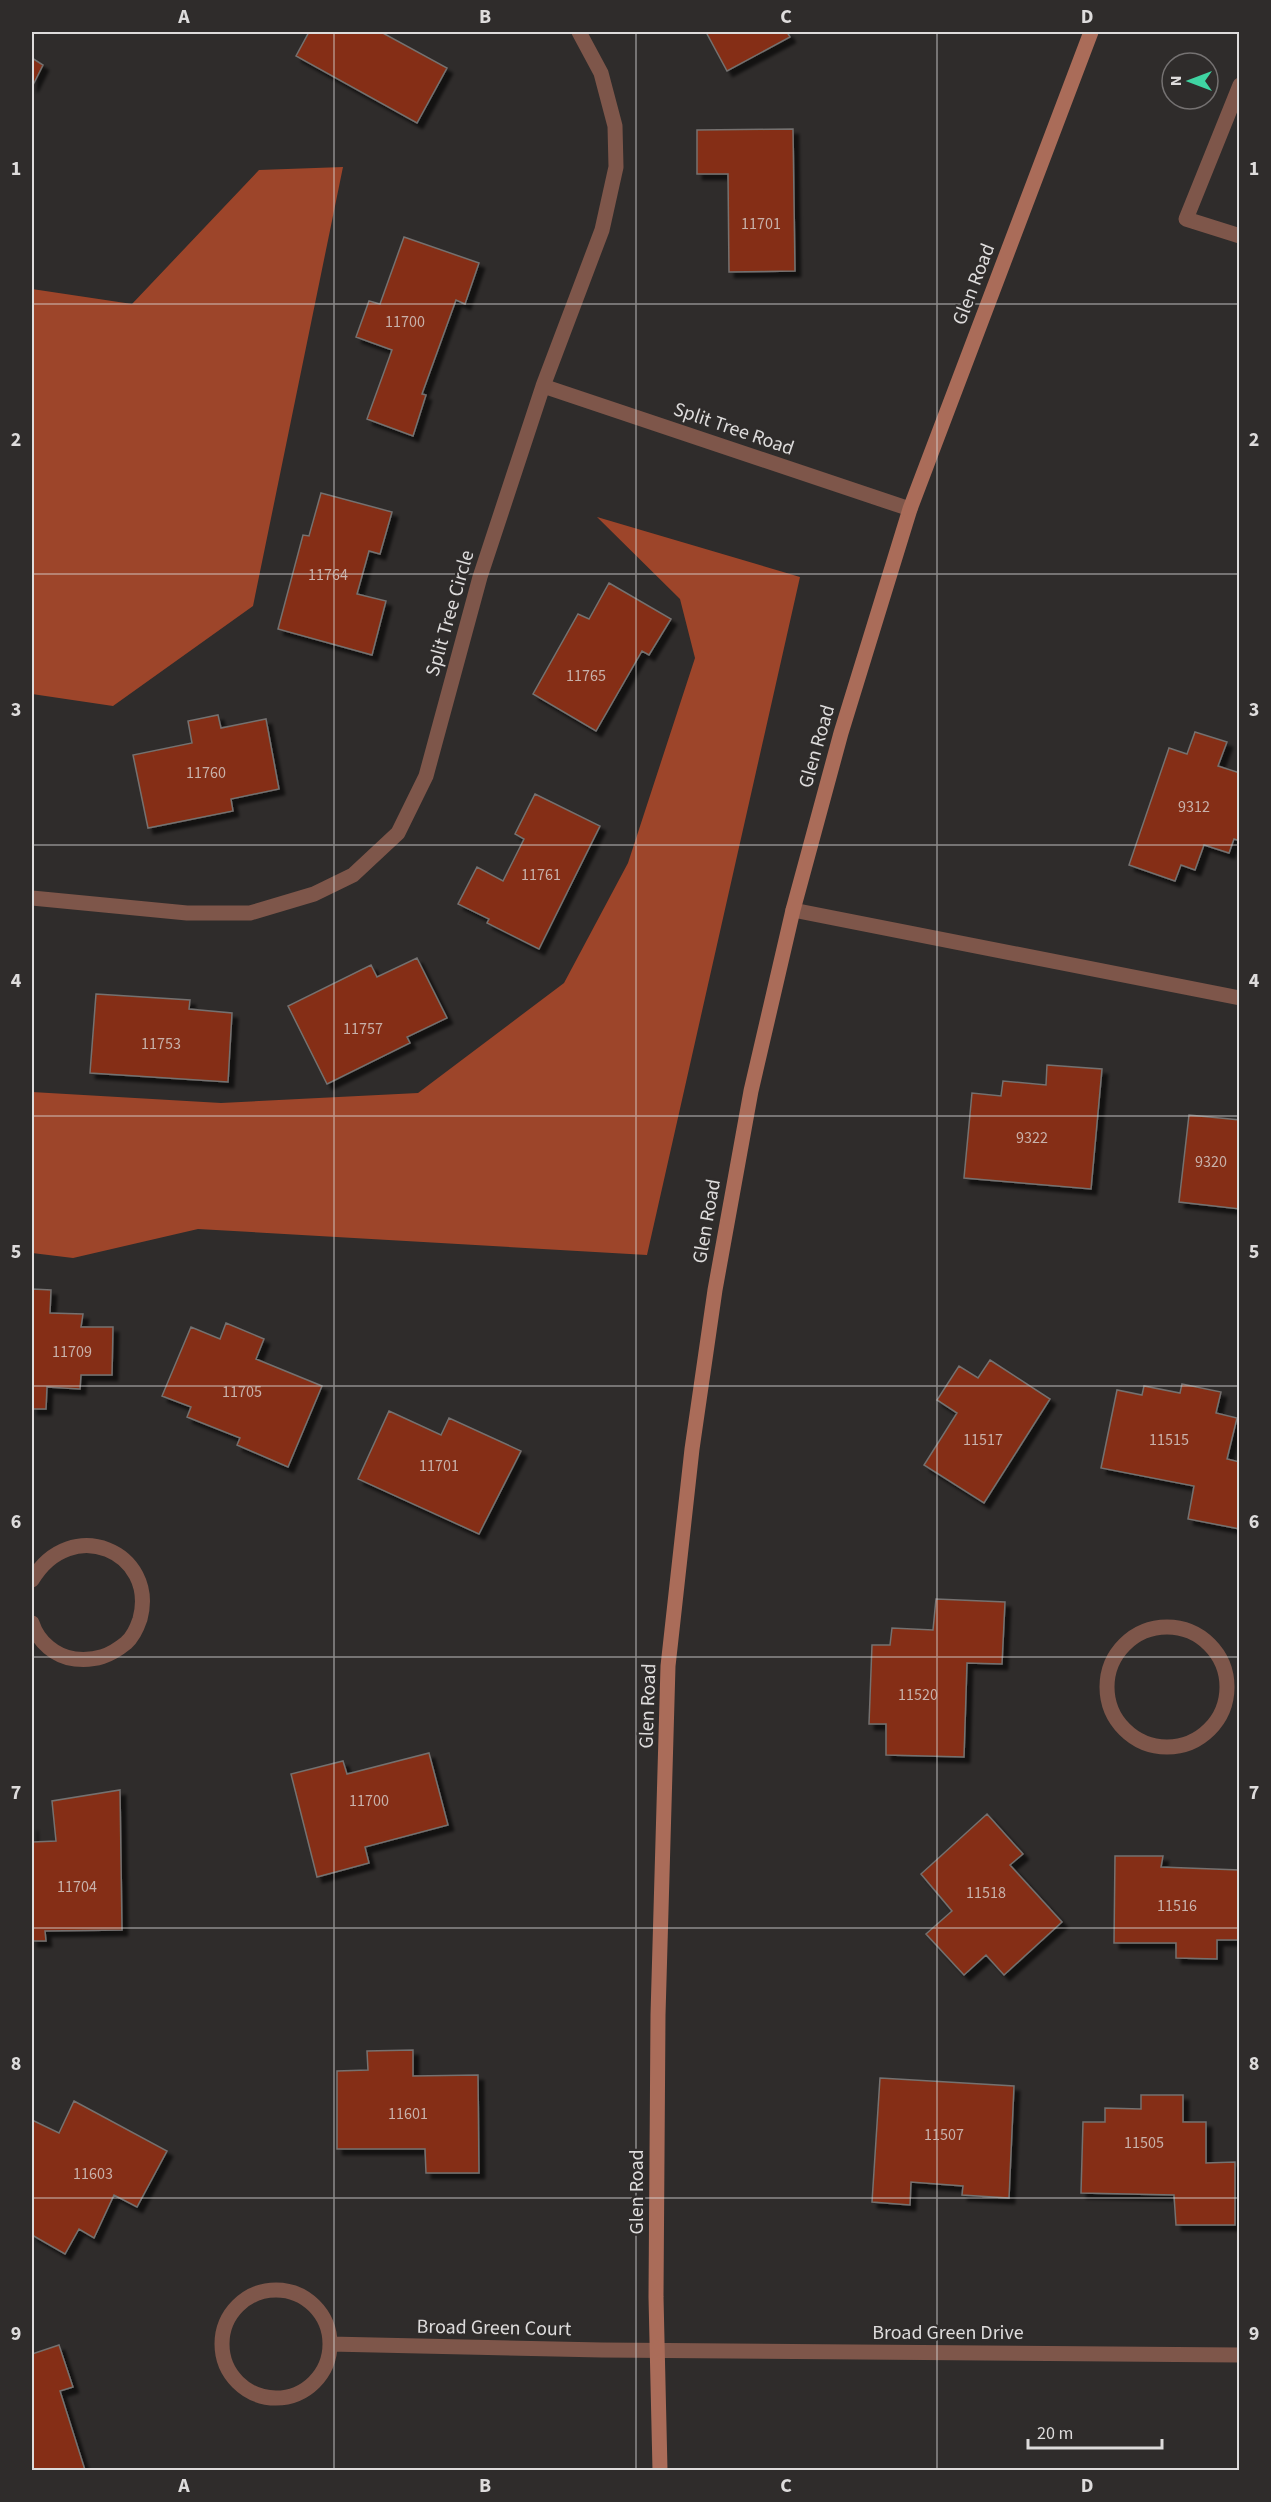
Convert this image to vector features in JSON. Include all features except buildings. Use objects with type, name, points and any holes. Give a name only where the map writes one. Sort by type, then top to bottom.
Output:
[{"type":"main road","name":"Glen Road","points":[[660,2470],[657,2351],[658,2015],[669,1666],[692,1449],[715,1290],[751,1090],[793,910],[841,733],[910,509],[1091,32]]},
{"type":"street","name":"Split Tree Circle","points":[[32,898],[187,913],[250,913],[314,894],[353,875],[398,833],[426,776],[480,576],[543,386],[602,230],[616,167],[615,126],[601,74],[579,32]]},
{"type":"street","points":[[1239,85],[1186,219],[1239,236]]},
{"type":"street","name":"Split Tree Road","points":[[543,386],[910,509]]},
{"type":"street","points":[[793,910],[1239,998]]},
{"type":"street","points":[[32,1580],[40,1566],[52,1555],[67,1547],[84,1545],[100,1547],[115,1553],[128,1563],[137,1577],[142,1593],[142,1609],[138,1626],[130,1639],[103,1658],[70,1659],[55,1652],[42,1642],[32,1623]]},
{"type":"street","points":[[1153,1627],[1180,1627],[1205,1638],[1222,1660],[1234,1687],[1223,1713],[1206,1735],[1181,1747],[1154,1747],[1129,1735],[1112,1714],[1106,1687],[1112,1660],[1128,1639],[1153,1627]]},
{"type":"street","points":[[284,2290],[311,2303],[322,2315],[328,2329],[330,2344],[328,2360],[322,2373],[312,2385],[299,2394],[285,2398],[269,2398],[254,2394],[241,2386],[231,2374],[224,2360],[222,2345],[224,2329],[231,2315],[241,2304],[253,2295],[284,2290]]},
{"type":"street","name":"Broad Green Court","points":[[330,2344],[657,2351]]},
{"type":"street","name":"Broad Green Drive","points":[[657,2351],[1239,2355]]},
{"type":"shaded area","points":[[343,167],[253,606],[113,706],[32,694],[32,289],[132,304],[259,170]]},
{"type":"shaded area","points":[[597,517],[800,577],[647,1255],[198,1229],[73,1258],[32,1253],[32,1092],[221,1103],[418,1093],[564,983],[628,863],[695,658],[680,599]]}]
